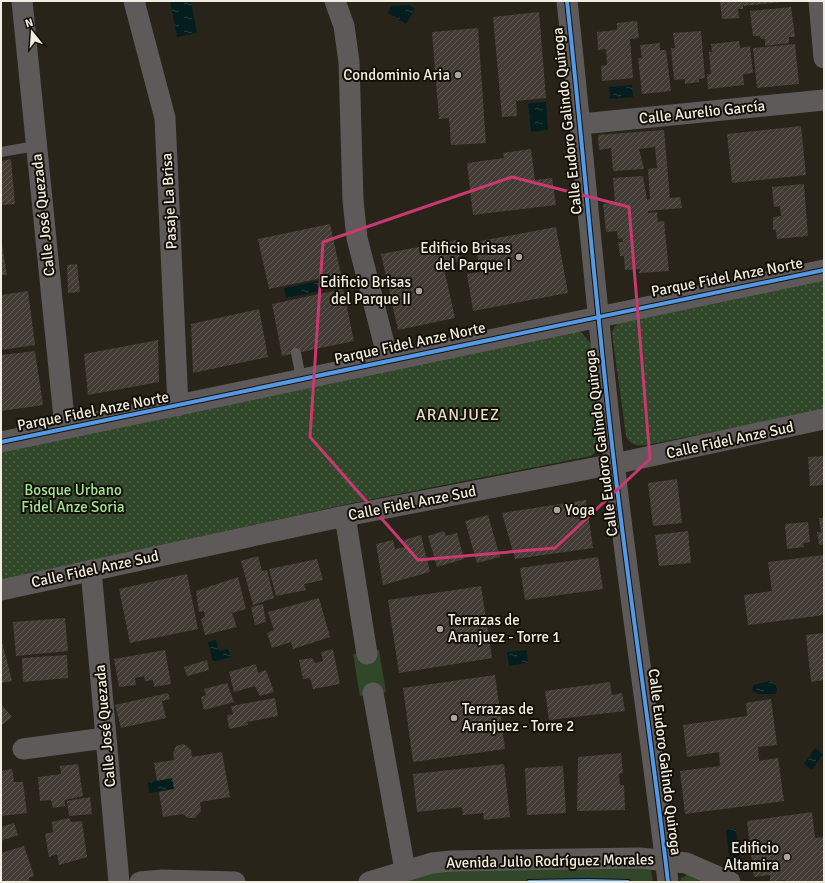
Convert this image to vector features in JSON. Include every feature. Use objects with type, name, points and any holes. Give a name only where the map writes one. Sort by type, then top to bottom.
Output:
[{"type":"street","name":"Calle José Quezada","points":[[22,1],[65,428]]},
{"type":"street","name":"Pasaje La Brisa","points":[[134,1],[165,118],[178,406]]},
{"type":"street","points":[[335,1],[344,26],[349,62],[353,200],[357,238],[388,359]]},
{"type":"street","name":"Calle Eudoro Galindo Quiroga","points":[[567,1],[581,124],[598,315],[614,464],[668,882]]},
{"type":"street","points":[[819,1],[824,58]]},
{"type":"street","name":"Calle Aurelio García","points":[[581,124],[824,100]]},
{"type":"street","name":"Parque Fidel Anze Norte","points":[[1,442],[178,406],[388,359],[598,315],[824,270]]},
{"type":"street","name":"Calle Fidel Anze Sud","points":[[1,590],[345,516],[614,464],[824,420]]},
{"type":"street","points":[[345,516],[367,654]]},
{"type":"street","name":"Calle José Quezada","points":[[90,570],[119,882]]},
{"type":"street","points":[[373,693],[405,870]]},
{"type":"street","points":[[23,749],[106,738]]},
{"type":"street","name":"Avenida Julio Rodríguez Morales","points":[[369,882],[432,862],[640,858],[686,863],[730,882]]},
{"type":"street","points":[[140,882],[162,880],[235,882]]},
{"type":"lane","points":[[1,152],[36,146]]},
{"type":"lane","points":[[296,353],[301,378]]},
{"type":"highlighted area","points":[[512,177],[629,207],[650,459],[555,548],[418,560],[310,437],[323,242]]},
{"type":"green space","points":[[824,278],[824,410],[646,445],[637,445],[628,439],[626,436],[612,333],[614,327],[619,322]]},
{"type":"green space","name":"Bosque Urbano Fidel Anze Soria","points":[[575,330],[582,333],[591,344],[601,444],[597,451],[591,456],[348,504],[1,581],[1,449]]},
{"type":"green space","points":[[379,650],[386,692],[360,696],[353,654]]},
{"type":"green space","points":[[596,863],[651,870],[653,882],[389,882],[420,872]]},
{"type":"green space","points":[[691,873],[711,882],[680,882],[681,878]]},
{"type":"water","points":[[170,1],[191,1],[197,33],[177,37]]},
{"type":"water","points":[[409,5],[415,9],[406,24],[388,13],[391,6]]},
{"type":"water","points":[[632,85],[633,97],[610,99],[609,87]]},
{"type":"water","points":[[546,102],[548,130],[531,132],[528,103]]},
{"type":"water","points":[[318,281],[320,291],[286,298],[284,288]]},
{"type":"water","points":[[216,640],[219,651],[228,649],[231,657],[213,662],[208,642]]},
{"type":"water","points":[[527,650],[528,663],[509,666],[507,652]]},
{"type":"water","points":[[770,681],[775,682],[777,690],[775,694],[759,694],[752,691],[753,685]]},
{"type":"water","points":[[815,748],[823,754],[812,770],[804,764]]},
{"type":"water","points":[[172,778],[174,789],[149,793],[148,782]]},
{"type":"water","points":[[736,829],[740,863],[730,864],[726,830]]},
{"type":"building","points":[[720,1],[782,2],[743,6],[743,9],[738,9],[739,18],[722,19]]},
{"type":"building","points":[[791,7],[795,37],[789,37],[789,43],[765,46],[765,39],[761,39],[760,36],[753,36],[750,11]]},
{"type":"building","points":[[539,12],[546,98],[516,101],[517,116],[502,117],[493,17]]},
{"type":"building","points":[[637,21],[639,38],[630,39],[633,78],[602,81],[601,66],[607,65],[606,49],[598,50],[597,32],[617,30],[617,23]]},
{"type":"building","name":"Condominio Aria","points":[[478,28],[486,143],[451,145],[449,118],[439,119],[432,32]]},
{"type":"building","points":[[701,31],[705,78],[699,79],[699,82],[685,84],[685,79],[674,80],[671,48],[675,48],[673,33]]},
{"type":"building","points":[[739,41],[740,48],[750,46],[753,73],[743,74],[744,85],[708,89],[707,74],[711,74],[709,52],[712,52],[711,44]]},
{"type":"building","points":[[660,43],[660,50],[666,50],[671,91],[642,94],[638,58],[642,58],[640,45]]},
{"type":"building","points":[[795,44],[799,84],[757,88],[753,48]]},
{"type":"building","points":[[801,126],[806,175],[732,183],[727,134]]},
{"type":"building","points":[[664,130],[670,198],[680,197],[682,208],[648,211],[648,213],[657,212],[658,222],[664,221],[669,271],[639,273],[640,269],[625,270],[624,256],[620,256],[618,242],[623,242],[622,238],[618,239],[617,231],[606,232],[603,204],[615,203],[613,178],[643,176],[647,200],[650,199],[648,169],[657,168],[655,147],[639,149],[644,169],[613,171],[611,148],[599,150],[598,135]]},
{"type":"building","points":[[531,149],[535,180],[552,178],[556,205],[473,215],[467,163],[504,158],[503,153]]},
{"type":"building","points":[[11,159],[15,204],[1,205],[1,161]]},
{"type":"building","points":[[804,184],[808,236],[777,239],[776,230],[773,230],[773,217],[781,216],[780,206],[774,207],[772,187]]},
{"type":"building","points":[[330,224],[341,274],[269,289],[258,239]]},
{"type":"building","name":"Edificio Brisas del Parque I","points":[[556,227],[568,293],[473,311],[467,274],[480,272],[475,242]]},
{"type":"building","points":[[1,239],[7,275],[1,275]]},
{"type":"building","name":"Edificio Brisas del Parque II","points":[[457,240],[461,261],[443,264],[455,318],[398,330],[381,254]]},
{"type":"building","points":[[77,264],[80,292],[68,293],[67,265]]},
{"type":"building","points":[[343,289],[354,341],[282,356],[272,304]]},
{"type":"building","points":[[28,291],[35,345],[1,350],[1,295]]},
{"type":"building","points":[[259,309],[268,357],[193,373],[191,324]]},
{"type":"building","points":[[158,340],[159,382],[88,395],[84,354]]},
{"type":"building","points":[[35,351],[43,405],[1,411],[1,355]]},
{"type":"building","points":[[824,456],[824,485],[810,486],[808,457]]},
{"type":"building","points":[[677,479],[682,523],[653,526],[648,483]]},
{"type":"building","points":[[586,500],[593,548],[515,559],[502,513]]},
{"type":"building","points":[[488,515],[500,557],[477,563],[465,521]]},
{"type":"building","points":[[819,518],[824,518],[824,545],[819,545],[817,532],[821,532]]},
{"type":"building","points":[[808,522],[810,542],[803,543],[804,547],[787,549],[785,524]]},
{"type":"building","points":[[444,531],[446,536],[457,533],[464,559],[437,567],[428,536]]},
{"type":"building","points":[[688,531],[691,563],[659,566],[655,535]]},
{"type":"building","points":[[421,535],[430,572],[383,585],[376,544],[393,540],[395,549],[405,547],[404,540]]},
{"type":"building","points":[[824,555],[824,615],[748,625],[744,595],[772,591],[768,562]]},
{"type":"building","points":[[258,556],[262,571],[267,570],[274,598],[253,605],[241,561]]},
{"type":"building","points":[[598,557],[603,589],[525,600],[520,568]]},
{"type":"building","points":[[317,559],[323,580],[304,584],[306,590],[276,596],[269,569]]},
{"type":"building","points":[[187,574],[198,629],[130,643],[119,589]]},
{"type":"building","points":[[238,577],[246,609],[232,613],[237,627],[205,635],[201,619],[205,617],[204,611],[199,612],[196,591]]},
{"type":"building","name":"Terrazas de Aranjuez - Torre 1","points":[[481,586],[492,658],[399,673],[388,600]]},
{"type":"building","points":[[319,598],[330,637],[293,649],[291,642],[272,648],[267,633],[274,630],[268,612]]},
{"type":"building","points":[[263,604],[266,622],[255,625],[251,607]]},
{"type":"building","points":[[65,618],[68,651],[16,656],[13,622]]},
{"type":"building","points":[[824,633],[824,680],[811,682],[806,635]]},
{"type":"building","points":[[1,638],[12,681],[1,683]]},
{"type":"building","points":[[333,649],[340,684],[313,689],[310,678],[303,679],[299,660],[312,658],[315,663],[323,661],[321,652]]},
{"type":"building","points":[[165,650],[171,684],[154,687],[153,680],[145,681],[144,676],[135,678],[136,685],[119,687],[114,659]]},
{"type":"building","points":[[67,655],[68,678],[23,682],[22,658]]},
{"type":"building","points":[[207,660],[209,670],[187,676],[184,667]]},
{"type":"building","points":[[256,664],[258,673],[266,670],[274,692],[260,696],[255,686],[234,692],[229,672]]},
{"type":"building","name":"Terrazas de Aranjuez - Torre 2","points":[[495,675],[505,749],[413,762],[403,688]]},
{"type":"building","points":[[610,682],[612,695],[622,693],[625,711],[549,720],[545,691]]},
{"type":"building","points":[[227,683],[234,702],[204,710],[201,697],[206,695],[204,689]]},
{"type":"building","points":[[168,693],[170,699],[162,701],[166,718],[121,728],[115,705]]},
{"type":"building","points":[[275,698],[278,716],[247,722],[248,725],[229,729],[227,715],[233,714],[231,706]]},
{"type":"building","points":[[771,699],[777,745],[758,747],[759,761],[778,758],[784,801],[685,814],[680,771],[720,766],[719,752],[687,757],[683,725],[747,716],[746,703]]},
{"type":"building","points":[[1,704],[12,717],[1,726]]},
{"type":"building","points":[[184,744],[191,750],[192,757],[222,752],[230,797],[200,802],[201,811],[195,818],[188,818],[183,814],[163,817],[159,792],[174,789],[172,778],[157,781],[154,763],[174,760],[173,753],[176,746]]},
{"type":"building","points":[[621,753],[623,773],[619,774],[620,785],[624,785],[625,810],[577,811],[578,757]]},
{"type":"building","points":[[78,764],[83,796],[65,800],[65,806],[53,808],[51,800],[40,801],[38,777],[61,774],[60,766]]},
{"type":"building","points":[[504,764],[510,817],[484,820],[483,813],[463,815],[462,807],[417,812],[413,774]]},
{"type":"building","points":[[563,766],[566,813],[527,815],[525,768]]},
{"type":"building","points":[[12,769],[14,782],[23,782],[27,813],[1,816],[1,771]]},
{"type":"building","points":[[90,797],[92,814],[69,816],[67,801]]},
{"type":"building","name":"Edificio Altamira","points":[[812,812],[815,838],[824,837],[824,882],[786,882],[785,880],[770,882],[770,875],[754,877],[747,821]]},
{"type":"building","points":[[69,818],[71,822],[82,821],[87,857],[59,865],[57,854],[49,857],[45,834],[53,832],[52,822]]},
{"type":"building","points":[[14,823],[18,835],[1,841],[1,827]]},
{"type":"building","points":[[24,846],[34,876],[29,878],[30,882],[1,882],[1,853]]},
{"type":"cycle path","points":[[567,1],[601,347],[614,462],[668,882]]},
{"type":"cycle path","points":[[1,442],[515,333],[824,270]]},
{"type":"cycle path","points":[[529,882],[628,882]]},
{"type":"place","name":"Condominio Aria","points":[[458,75]]},
{"type":"place","name":"Edificio Brisas del Parque I","points":[[519,257]]},
{"type":"place","name":"Edificio Brisas del Parque II","points":[[419,291]]},
{"type":"place","name":"Yoga","points":[[557,510]]},
{"type":"place","name":"Terrazas de Aranjuez - Torre 1","points":[[440,629]]},
{"type":"place","name":"Terrazas de Aranjuez - Torre 2","points":[[454,718]]},
{"type":"place","name":"Edificio Altamira","points":[[787,857]]},
{"type":"district","name":"ARANJUEZ","points":[[458,414]]}]
